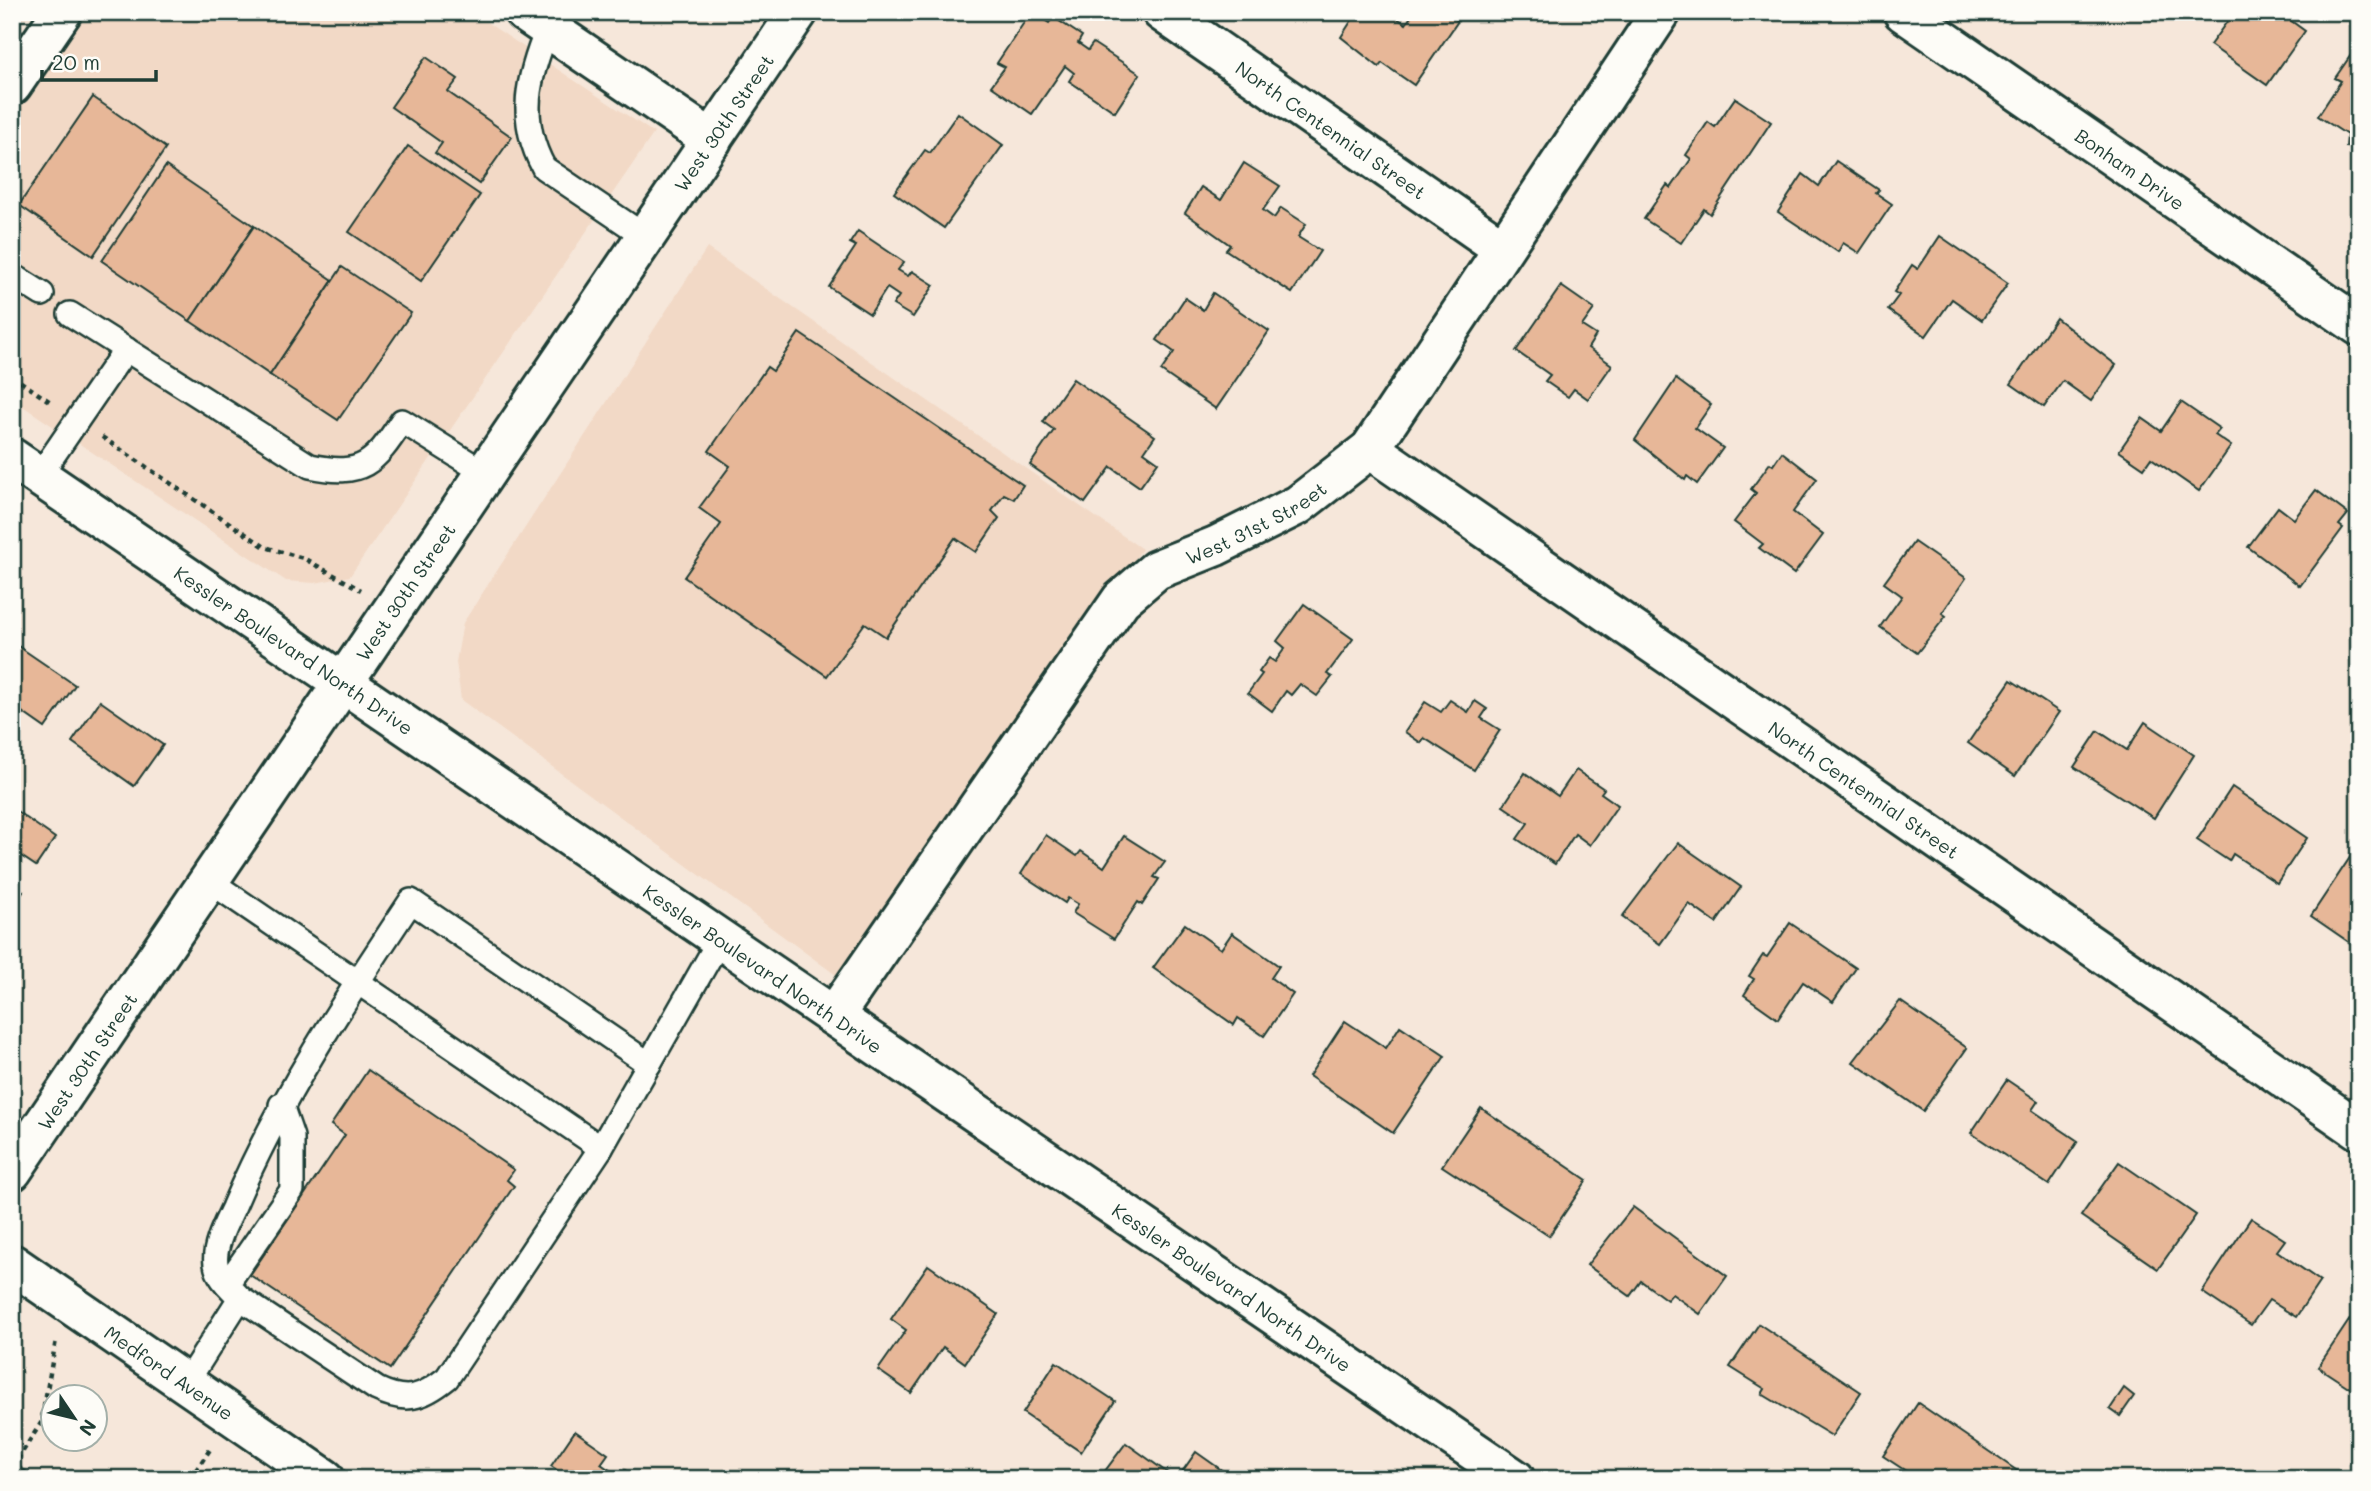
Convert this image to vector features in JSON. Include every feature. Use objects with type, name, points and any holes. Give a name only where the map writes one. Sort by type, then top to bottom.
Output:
[{"type":"street","points":[[12,85],[62,12]]},
{"type":"street","name":"West 30th Street","points":[[12,1171],[798,12]]},
{"type":"street","name":"North Centennial Street","points":[[1162,12],[1502,248]]},
{"type":"street","name":"West 31st Street","points":[[834,1016],[1122,600],[1156,570],[1216,546],[1298,505],[1370,449],[1661,12]]},
{"type":"street","name":"Bonham Drive","points":[[1903,12],[2358,324]]},
{"type":"street","points":[[536,20],[712,140]]},
{"type":"street","name":"North Centennial Street","points":[[1370,449],[2359,1130]]},
{"type":"street","name":"Kessler Boulevard North Drive","points":[[26,467],[1515,1479]]},
{"type":"street","name":"Medford Avenue","points":[[12,1264],[325,1479]]},
{"type":"lane","points":[[536,20],[527,105],[535,151],[544,168],[646,237]]},
{"type":"lane","points":[[12,275],[42,294]]},
{"type":"lane","points":[[70,314],[310,466],[342,472],[362,466],[384,449],[402,421],[485,473]]},
{"type":"lane","points":[[26,467],[77,420],[126,349]]},
{"type":"lane","points":[[208,880],[601,1148]]},
{"type":"lane","points":[[649,1064],[411,901],[356,983],[282,1105],[252,1161],[221,1236],[215,1262],[234,1291],[377,1389],[397,1399],[428,1393],[447,1378],[601,1148],[649,1064],[720,939]]},
{"type":"lane","points":[[186,1383],[234,1291],[292,1190],[292,1137],[282,1105]]},
{"type":"path","points":[[12,376],[265,547],[303,558],[345,579],[391,610]]},
{"type":"path","points":[[12,1468],[41,1423],[57,1332]]},
{"type":"path","points":[[190,1479],[215,1443]]},
{"type":"shaded area","points":[[85,12],[471,12],[654,133],[350,576],[315,583],[286,581],[12,399],[12,121]]},
{"type":"shaded area","points":[[707,248],[1142,549],[840,978],[461,700],[456,662],[463,623]]},
{"type":"building","points":[[1031,12],[1049,23],[1053,17],[1082,36],[1078,43],[1088,50],[1093,43],[1140,74],[1115,112],[1069,81],[1074,73],[1065,66],[1032,114],[991,86],[1005,67],[997,63]]},
{"type":"building","points":[[1357,12],[1388,12],[1406,24],[1414,12],[1445,12],[1458,21],[1414,85],[1382,63],[1379,67],[1341,37]]},
{"type":"building","points":[[2234,12],[2279,12],[2305,31],[2267,85],[2210,45]]},
{"type":"building","points":[[2353,52],[2359,54],[2359,148],[2346,147],[2347,135],[2318,116],[2341,81],[2335,78]]},
{"type":"building","points":[[426,57],[458,79],[448,92],[512,137],[479,184],[435,153],[442,143],[391,107]]},
{"type":"building","points":[[93,97],[166,148],[93,256],[19,205]]},
{"type":"building","points":[[1735,98],[1771,122],[1710,214],[1704,209],[1681,243],[1644,219],[1667,185],[1671,188],[1691,159],[1686,155],[1708,122],[1715,127]]},
{"type":"building","points":[[958,113],[1003,145],[944,228],[894,193],[925,150],[930,153]]},
{"type":"building","points":[[408,146],[480,195],[421,281],[349,232]]},
{"type":"building","points":[[1836,161],[1879,190],[1876,193],[1892,204],[1859,253],[1843,243],[1838,252],[1778,212],[1803,174],[1819,186]]},
{"type":"building","points":[[1244,163],[1280,186],[1263,210],[1274,218],[1281,208],[1306,224],[1298,237],[1320,251],[1292,293],[1226,250],[1230,245],[1185,213],[1201,187],[1221,200]]},
{"type":"building","points":[[166,166],[254,226],[190,321],[102,261]]},
{"type":"building","points":[[254,226],[333,280],[270,375],[190,321]]},
{"type":"building","points":[[858,231],[904,262],[898,270],[908,276],[912,271],[934,285],[913,317],[893,305],[899,296],[887,288],[870,314],[829,287],[856,246],[850,243]]},
{"type":"building","points":[[1940,236],[2008,283],[1982,320],[1952,299],[1926,336],[1888,310],[1899,295],[1894,292],[1912,265],[1918,269]]},
{"type":"building","points":[[342,267],[411,313],[338,420],[270,375]]},
{"type":"building","points":[[1561,286],[1594,309],[1582,326],[1596,335],[1588,348],[1612,365],[1588,399],[1574,389],[1568,397],[1545,381],[1550,375],[1516,351]]},
{"type":"building","points":[[1213,293],[1269,331],[1216,409],[1161,371],[1174,352],[1157,340],[1185,298],[1203,310]]},
{"type":"building","points":[[2056,318],[2116,365],[2091,401],[2063,381],[2044,407],[2011,384]]},
{"type":"building","points":[[799,333],[1023,485],[1014,499],[1004,494],[992,511],[999,518],[976,552],[955,538],[886,637],[865,623],[827,676],[684,577],[721,524],[699,508],[730,466],[709,451],[767,367],[773,371]]},
{"type":"building","points":[[1073,379],[1155,436],[1144,452],[1158,462],[1140,487],[1111,467],[1085,503],[1030,465],[1054,430],[1043,422]]},
{"type":"building","points":[[1676,379],[1711,405],[1695,428],[1723,448],[1697,484],[1687,476],[1685,480],[1635,440]]},
{"type":"building","points":[[2181,402],[2220,429],[2215,435],[2231,446],[2199,491],[2151,458],[2144,468],[2119,451],[2142,418],[2161,431]]},
{"type":"building","points":[[1782,452],[1817,479],[1793,512],[1823,535],[1794,574],[1759,548],[1763,544],[1734,522],[1756,493],[1751,489],[1770,463],[1773,465]]},
{"type":"building","points":[[2316,490],[2348,514],[2339,525],[2343,528],[2300,586],[2248,547],[2278,507],[2294,519]]},
{"type":"building","points":[[1914,542],[1966,578],[1942,613],[1946,616],[1917,653],[1880,627],[1902,596],[1884,583]]},
{"type":"building","points":[[1304,604],[1353,639],[1327,674],[1332,677],[1317,696],[1300,684],[1291,695],[1286,691],[1272,711],[1248,693],[1262,674],[1259,672],[1269,658],[1275,662],[1285,648],[1277,641]]},
{"type":"building","points":[[18,646],[75,685],[45,728],[12,705],[12,655]]},
{"type":"building","points":[[2011,680],[2059,712],[2015,776],[1968,743]]},
{"type":"building","points":[[1450,700],[1468,712],[1475,701],[1487,709],[1481,718],[1500,730],[1474,770],[1424,738],[1421,743],[1405,732],[1425,702],[1441,712]]},
{"type":"building","points":[[100,701],[163,745],[134,786],[72,742]]},
{"type":"building","points":[[2145,722],[2194,755],[2154,818],[2074,767],[2098,731],[2127,750]]},
{"type":"building","points":[[1576,770],[1604,789],[1601,793],[1618,805],[1590,845],[1575,834],[1555,864],[1517,839],[1528,823],[1503,806],[1525,773],[1558,796]]},
{"type":"building","points":[[2232,787],[2307,838],[2277,883],[2233,854],[2229,861],[2197,840]]},
{"type":"building","points":[[15,810],[55,838],[36,866],[12,850],[12,815]]},
{"type":"building","points":[[1046,835],[1077,856],[1081,851],[1104,867],[1124,836],[1165,862],[1154,877],[1159,879],[1142,905],[1138,902],[1114,939],[1073,913],[1078,904],[1068,898],[1065,903],[1021,874]]},
{"type":"building","points":[[1678,843],[1741,887],[1716,923],[1689,904],[1660,944],[1622,917]]},
{"type":"building","points":[[2353,853],[2359,857],[2359,949],[2311,916]]},
{"type":"building","points":[[12,883],[23,891],[12,907]]},
{"type":"building","points":[[1790,923],[1856,968],[1833,1002],[1803,982],[1778,1019],[1744,995],[1754,979],[1749,976],[1763,955],[1767,957]]},
{"type":"building","points":[[1185,924],[1221,949],[1232,933],[1279,966],[1271,978],[1293,994],[1264,1036],[1238,1018],[1234,1025],[1153,968]]},
{"type":"building","points":[[1900,1001],[1967,1048],[1923,1111],[1853,1062]]},
{"type":"building","points":[[1345,1021],[1386,1048],[1400,1026],[1445,1056],[1393,1133],[1309,1076]]},
{"type":"building","points":[[368,1070],[514,1170],[507,1180],[514,1186],[390,1369],[250,1275],[345,1135],[331,1125]]},
{"type":"building","points":[[2007,1080],[2038,1101],[2032,1110],[2078,1141],[2049,1185],[1971,1133]]},
{"type":"building","points":[[1481,1108],[1587,1180],[1549,1236],[1442,1166]]},
{"type":"building","points":[[2119,1162],[2196,1215],[2158,1269],[2081,1216]]},
{"type":"building","points":[[1633,1207],[1727,1276],[1700,1314],[1672,1294],[1667,1300],[1641,1281],[1630,1296],[1587,1265]]},
{"type":"building","points":[[2251,1218],[2285,1240],[2277,1251],[2320,1281],[2296,1317],[2269,1300],[2251,1325],[2202,1292]]},
{"type":"building","points":[[928,1265],[998,1314],[965,1363],[943,1347],[911,1393],[878,1370],[906,1330],[891,1319]]},
{"type":"building","points":[[2352,1316],[2359,1320],[2359,1394],[2318,1367]]},
{"type":"building","points":[[1759,1324],[1861,1392],[1832,1436],[1762,1394],[1765,1389],[1730,1367]]},
{"type":"building","points":[[1056,1362],[1115,1401],[1081,1452],[1023,1413]]},
{"type":"building","points":[[2124,1388],[2134,1396],[2120,1416],[2110,1409]]},
{"type":"building","points":[[1918,1403],[2019,1472],[2015,1479],[1930,1479],[1923,1474],[1918,1479],[1883,1456]]},
{"type":"building","points":[[575,1431],[608,1454],[601,1464],[620,1477],[625,1470],[637,1479],[570,1479],[551,1466]]},
{"type":"building","points":[[1126,1443],[1176,1479],[1099,1479]]},
{"type":"building","points":[[1196,1452],[1230,1476],[1228,1479],[1177,1479]]},
{"type":"building","points":[[18,1466],[38,1479],[12,1479]]}]
